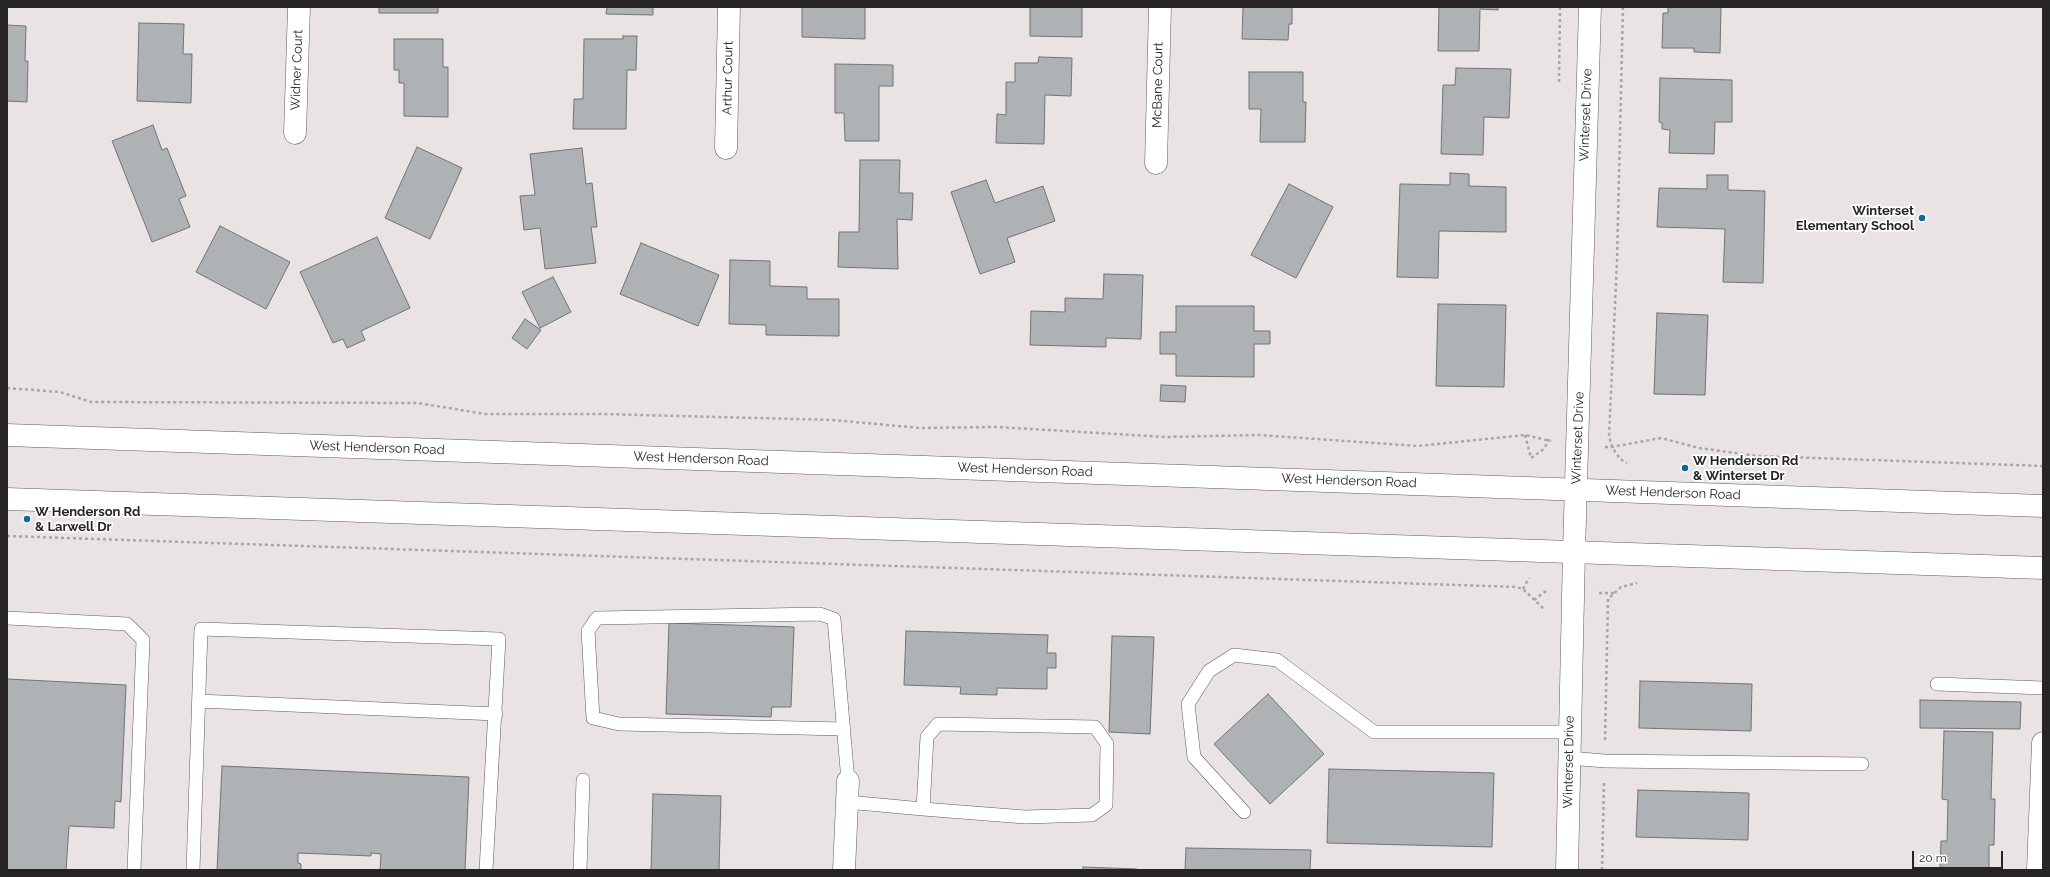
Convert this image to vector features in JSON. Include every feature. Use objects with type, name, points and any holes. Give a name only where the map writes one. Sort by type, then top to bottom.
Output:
[{"type":"main road","name":"Widner Court","points":[[295,133],[299,7]]},
{"type":"main road","name":"Arthur Court","points":[[726,148],[730,7]]},
{"type":"main road","name":"McBane Court","points":[[1156,163],[1160,7]]},
{"type":"main road","name":"Winterset Drive","points":[[1567,870],[1574,552],[1590,7]]},
{"type":"main road","name":"West Henderson Road","points":[[7,435],[2043,506]]},
{"type":"main road","points":[[7,499],[2043,568]]},
{"type":"main road","points":[[2038,870],[2043,743]]},
{"type":"main road","points":[[844,870],[848,792]]},
{"type":"lane","points":[[844,729],[619,724],[593,718],[588,631],[597,618],[820,614],[834,619],[844,729],[848,792],[923,809],[1025,817],[1092,815],[1106,805],[1107,744],[1095,727],[938,724],[927,737],[923,809]]},
{"type":"lane","points":[[7,618],[127,624],[143,640],[134,870]]},
{"type":"lane","points":[[193,870],[201,629],[499,639],[496,714],[486,870]]},
{"type":"lane","points":[[1244,812],[1194,757],[1188,704],[1209,671],[1234,654],[1277,660],[1374,732],[1570,732]]},
{"type":"lane","points":[[1937,684],[2043,688]]},
{"type":"lane","points":[[199,701],[496,714]]},
{"type":"lane","points":[[1569,758],[1605,761],[1862,764]]},
{"type":"lane","points":[[580,870],[584,780]]},
{"type":"path","points":[[1558,86],[1560,7]]},
{"type":"path","points":[[1623,7],[1617,261],[1609,436],[1612,447],[1620,460],[1631,466],[1640,466],[1639,492]]},
{"type":"path","points":[[7,388],[60,392],[91,402],[418,403],[485,414],[602,414],[833,420],[920,428],[997,427],[1166,437],[1259,435],[1418,446],[1525,435],[1549,440],[1555,444],[1612,447],[1661,438],[1699,448],[1758,456],[2043,466]]},
{"type":"path","points":[[1525,435],[1531,458],[1544,449],[1549,440],[1550,434]]},
{"type":"path","points":[[7,536],[1516,587],[1523,589],[1545,610],[1545,617]]},
{"type":"path","points":[[1638,554],[1638,583]]},
{"type":"path","points":[[1602,870],[1608,599],[1620,587],[1643,583]]},
{"type":"building","points":[[379,7],[438,7],[438,13],[379,13]]},
{"type":"building","points":[[607,7],[653,7],[653,15],[606,14]]},
{"type":"building","points":[[802,7],[865,7],[865,39],[802,37]]},
{"type":"building","points":[[1030,7],[1082,7],[1082,37],[1030,36]]},
{"type":"building","points":[[1243,7],[1292,7],[1292,24],[1289,24],[1288,40],[1242,39]]},
{"type":"building","points":[[1439,7],[1498,7],[1498,10],[1480,9],[1479,51],[1438,51]]},
{"type":"building","points":[[1668,7],[1721,7],[1720,53],[1694,52],[1694,48],[1662,48],[1663,13],[1668,13]]},
{"type":"building","points":[[139,23],[184,24],[183,54],[192,54],[191,103],[137,101]]},
{"type":"building","points":[[7,25],[26,26],[25,61],[28,61],[27,102],[7,101]]},
{"type":"building","points":[[623,36],[637,36],[636,70],[627,70],[626,129],[573,129],[574,99],[583,99],[584,39],[623,39]]},
{"type":"building","points":[[394,39],[443,39],[443,67],[448,67],[448,117],[404,116],[404,83],[399,83],[399,70],[394,70]]},
{"type":"building","points":[[1039,57],[1072,58],[1071,96],[1045,95],[1044,144],[996,143],[997,114],[1006,115],[1006,82],[1015,82],[1015,63],[1038,63]]},
{"type":"building","points":[[835,64],[893,65],[893,86],[879,86],[879,141],[845,141],[844,113],[835,113]]},
{"type":"building","points":[[1456,68],[1511,69],[1509,118],[1484,117],[1483,155],[1441,154],[1443,85],[1455,85]]},
{"type":"building","points":[[1249,72],[1303,72],[1303,102],[1306,102],[1305,142],[1260,142],[1261,109],[1249,109]]},
{"type":"building","points":[[1660,78],[1732,80],[1732,122],[1715,122],[1714,154],[1669,153],[1670,130],[1662,129],[1662,123],[1659,122]]},
{"type":"building","points":[[153,125],[162,150],[167,148],[186,196],[179,199],[190,227],[152,242],[112,141]]},
{"type":"building","points":[[417,147],[462,168],[430,239],[385,218]]},
{"type":"building","points":[[582,148],[586,184],[592,183],[597,227],[591,227],[596,263],[545,269],[540,228],[524,230],[520,196],[535,195],[530,154]]},
{"type":"building","points":[[860,160],[900,160],[899,193],[913,193],[912,220],[897,219],[898,269],[838,267],[839,232],[859,232]]},
{"type":"building","points":[[1450,173],[1469,174],[1469,186],[1506,187],[1506,232],[1439,231],[1438,278],[1397,277],[1400,184],[1450,185]]},
{"type":"building","points":[[1707,175],[1728,175],[1728,190],[1765,191],[1763,283],[1723,282],[1725,229],[1657,227],[1659,188],[1707,189]]},
{"type":"building","points":[[986,180],[995,203],[1043,186],[1055,221],[1007,238],[1015,262],[980,274],[951,192]]},
{"type":"building","points":[[1289,184],[1333,207],[1296,278],[1251,255]]},
{"type":"building","points":[[220,226],[290,262],[266,309],[196,272]]},
{"type":"building","points":[[377,237],[410,308],[361,331],[365,340],[347,348],[343,339],[333,343],[300,272]]},
{"type":"building","points":[[641,243],[719,275],[698,326],[620,294]]},
{"type":"building","points":[[730,260],[770,261],[770,286],[807,287],[807,299],[839,299],[839,336],[766,335],[766,325],[729,324]]},
{"type":"building","points":[[1104,274],[1143,275],[1141,339],[1106,338],[1106,347],[1030,345],[1031,311],[1065,312],[1065,298],[1103,299]]},
{"type":"building","points":[[553,277],[571,312],[540,328],[522,292]]},
{"type":"building","points":[[1438,304],[1506,305],[1504,387],[1436,386]]},
{"type":"building","points":[[1176,306],[1254,306],[1254,331],[1270,331],[1270,344],[1254,344],[1254,377],[1176,376],[1176,354],[1160,354],[1160,332],[1176,332]]},
{"type":"building","points":[[1657,313],[1708,315],[1705,395],[1654,394]]},
{"type":"building","points":[[525,319],[541,330],[527,349],[512,338]]},
{"type":"building","points":[[1161,385],[1186,386],[1185,402],[1160,401]]},
{"type":"building","points":[[669,623],[794,627],[791,707],[772,707],[771,717],[666,714]]},
{"type":"building","points":[[906,631],[1048,635],[1047,653],[1056,653],[1056,668],[1047,668],[1047,689],[997,688],[997,695],[960,694],[961,687],[904,685]]},
{"type":"building","points":[[1112,636],[1154,637],[1150,734],[1109,732]]},
{"type":"building","points":[[7,679],[126,685],[121,802],[115,801],[114,828],[69,826],[66,870],[7,870]]},
{"type":"building","points":[[1640,681],[1752,684],[1751,731],[1639,728]]},
{"type":"building","points":[[1268,694],[1324,754],[1270,804],[1214,744]]},
{"type":"building","points":[[1920,700],[2021,702],[2020,729],[1920,728]]},
{"type":"building","points":[[1944,731],[1993,732],[1991,799],[1995,799],[1994,845],[1989,845],[1989,870],[1940,870],[1941,841],[1947,841],[1948,800],[1942,799]]},
{"type":"building","points":[[222,766],[469,777],[465,870],[380,870],[381,854],[371,853],[371,856],[298,853],[298,863],[301,864],[301,870],[217,870]]},
{"type":"building","points":[[1329,769],[1494,773],[1492,847],[1327,843]]},
{"type":"building","points":[[1638,790],[1749,793],[1748,840],[1636,837]]},
{"type":"building","points":[[653,794],[721,796],[719,870],[651,870]]},
{"type":"building","points":[[1186,848],[1311,850],[1310,870],[1185,870]]},
{"type":"building","points":[[1083,867],[1137,869],[1137,870],[1083,870]]},
{"type":"place","name":"Winterset Elementary School","points":[[1922,218]]},
{"type":"place","name":"W Henderson Rd & Winterset Dr","points":[[1685,468]]},
{"type":"place","name":"W Henderson Rd & Larwell Dr","points":[[27,519]]}]
